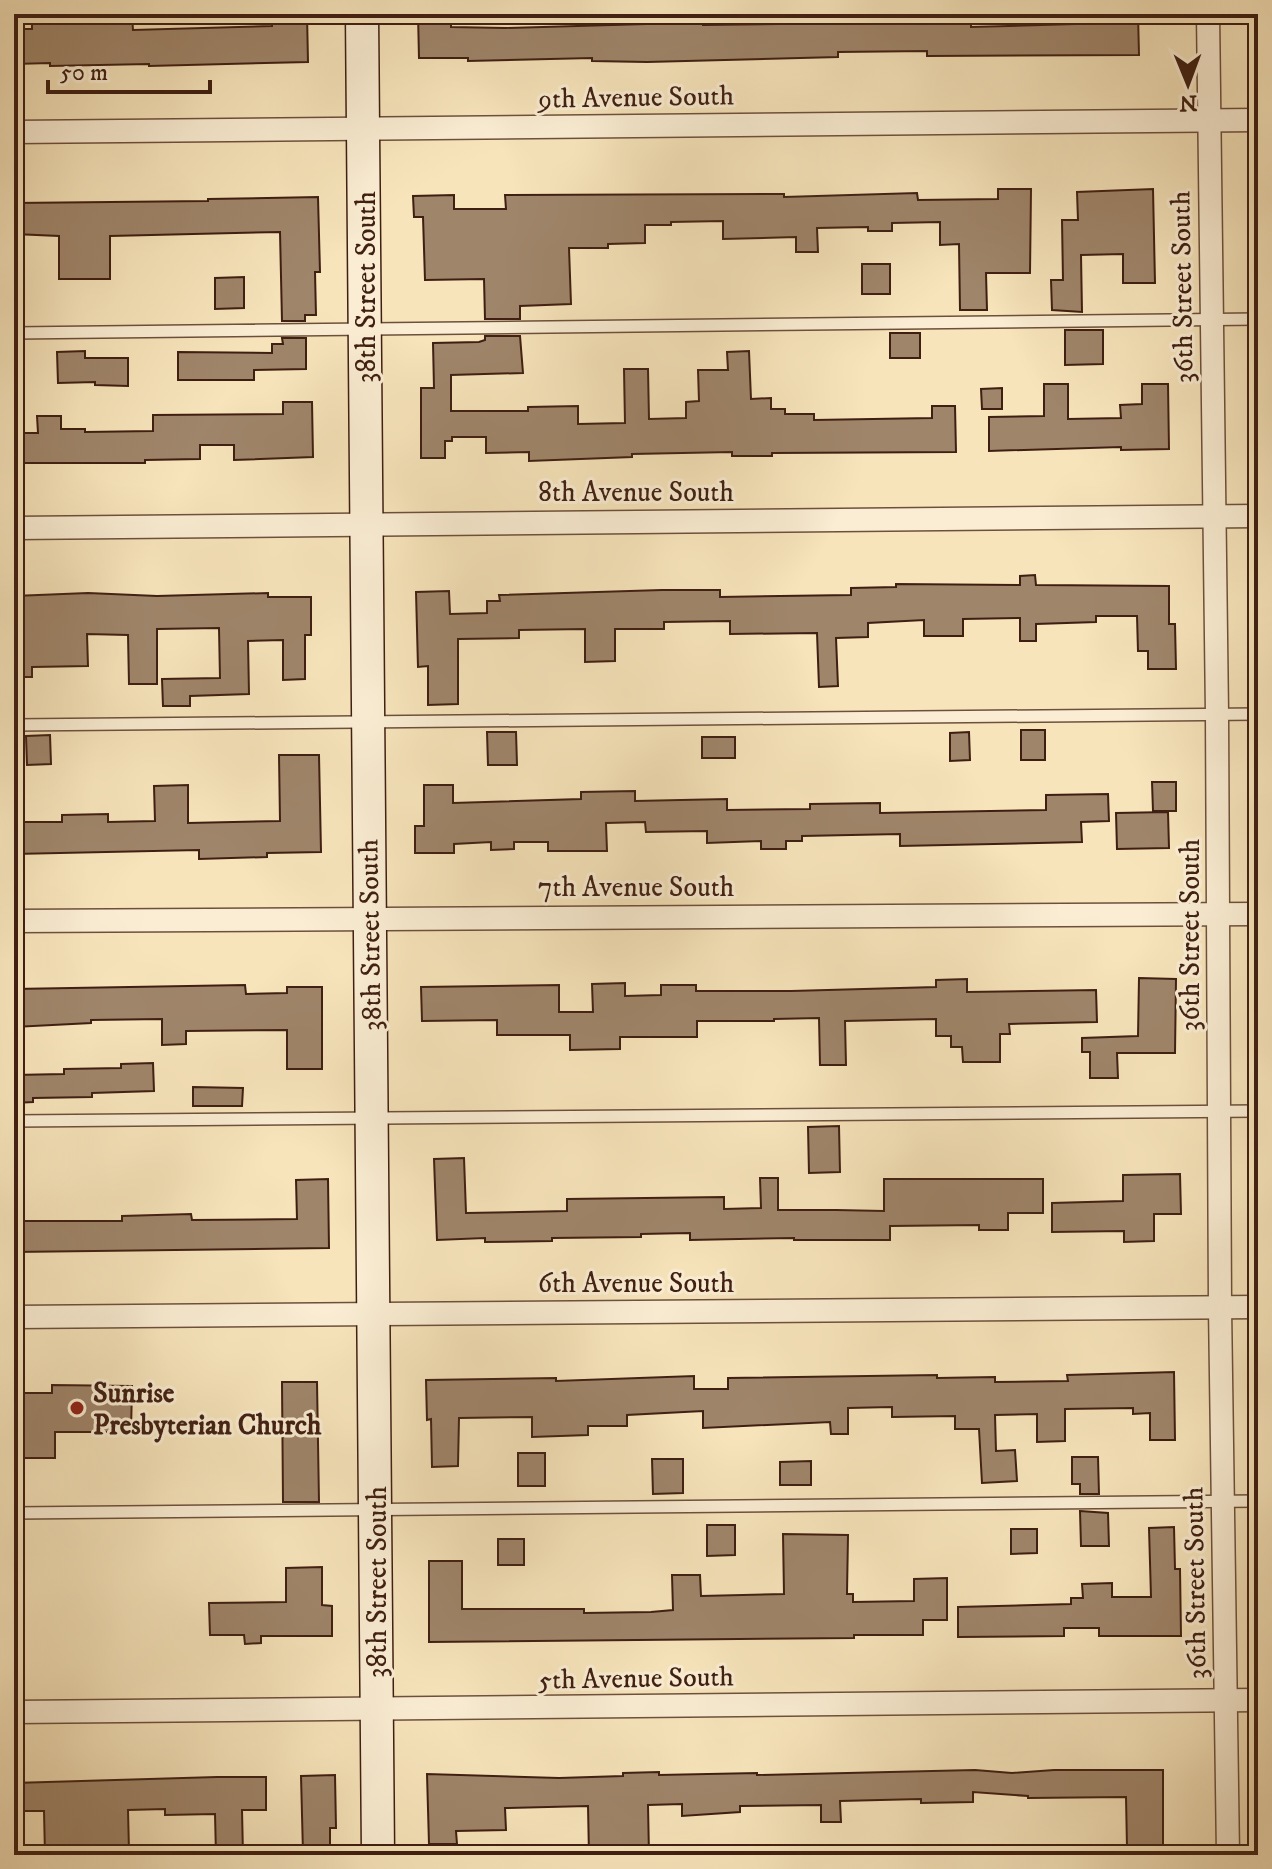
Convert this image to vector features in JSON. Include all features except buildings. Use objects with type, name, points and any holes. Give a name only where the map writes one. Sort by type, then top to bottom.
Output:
[{"type":"main road","name":"38th Street South","points":[[362,14],[378,1855]]},
{"type":"street","name":"36th Street South","points":[[1208,14],[1228,1855]]},
{"type":"street","name":"9th Avenue South","points":[[14,132],[1258,120]]},
{"type":"street","name":"8th Avenue South","points":[[14,528],[1258,516]]},
{"type":"street","name":"7th Avenue South","points":[[14,921],[1258,914]]},
{"type":"street","name":"6th Avenue South","points":[[14,1317],[1258,1307]]},
{"type":"street","name":"5th Avenue South","points":[[14,1712],[1258,1700]]},
{"type":"lane","points":[[14,333],[1258,319]]},
{"type":"lane","points":[[14,725],[1258,714]]},
{"type":"lane","points":[[14,1121],[1258,1111]]},
{"type":"lane","points":[[14,1513],[1258,1501]]},
{"type":"place","name":"Sunrise Presbyterian Church","points":[[77,1408]]}]
